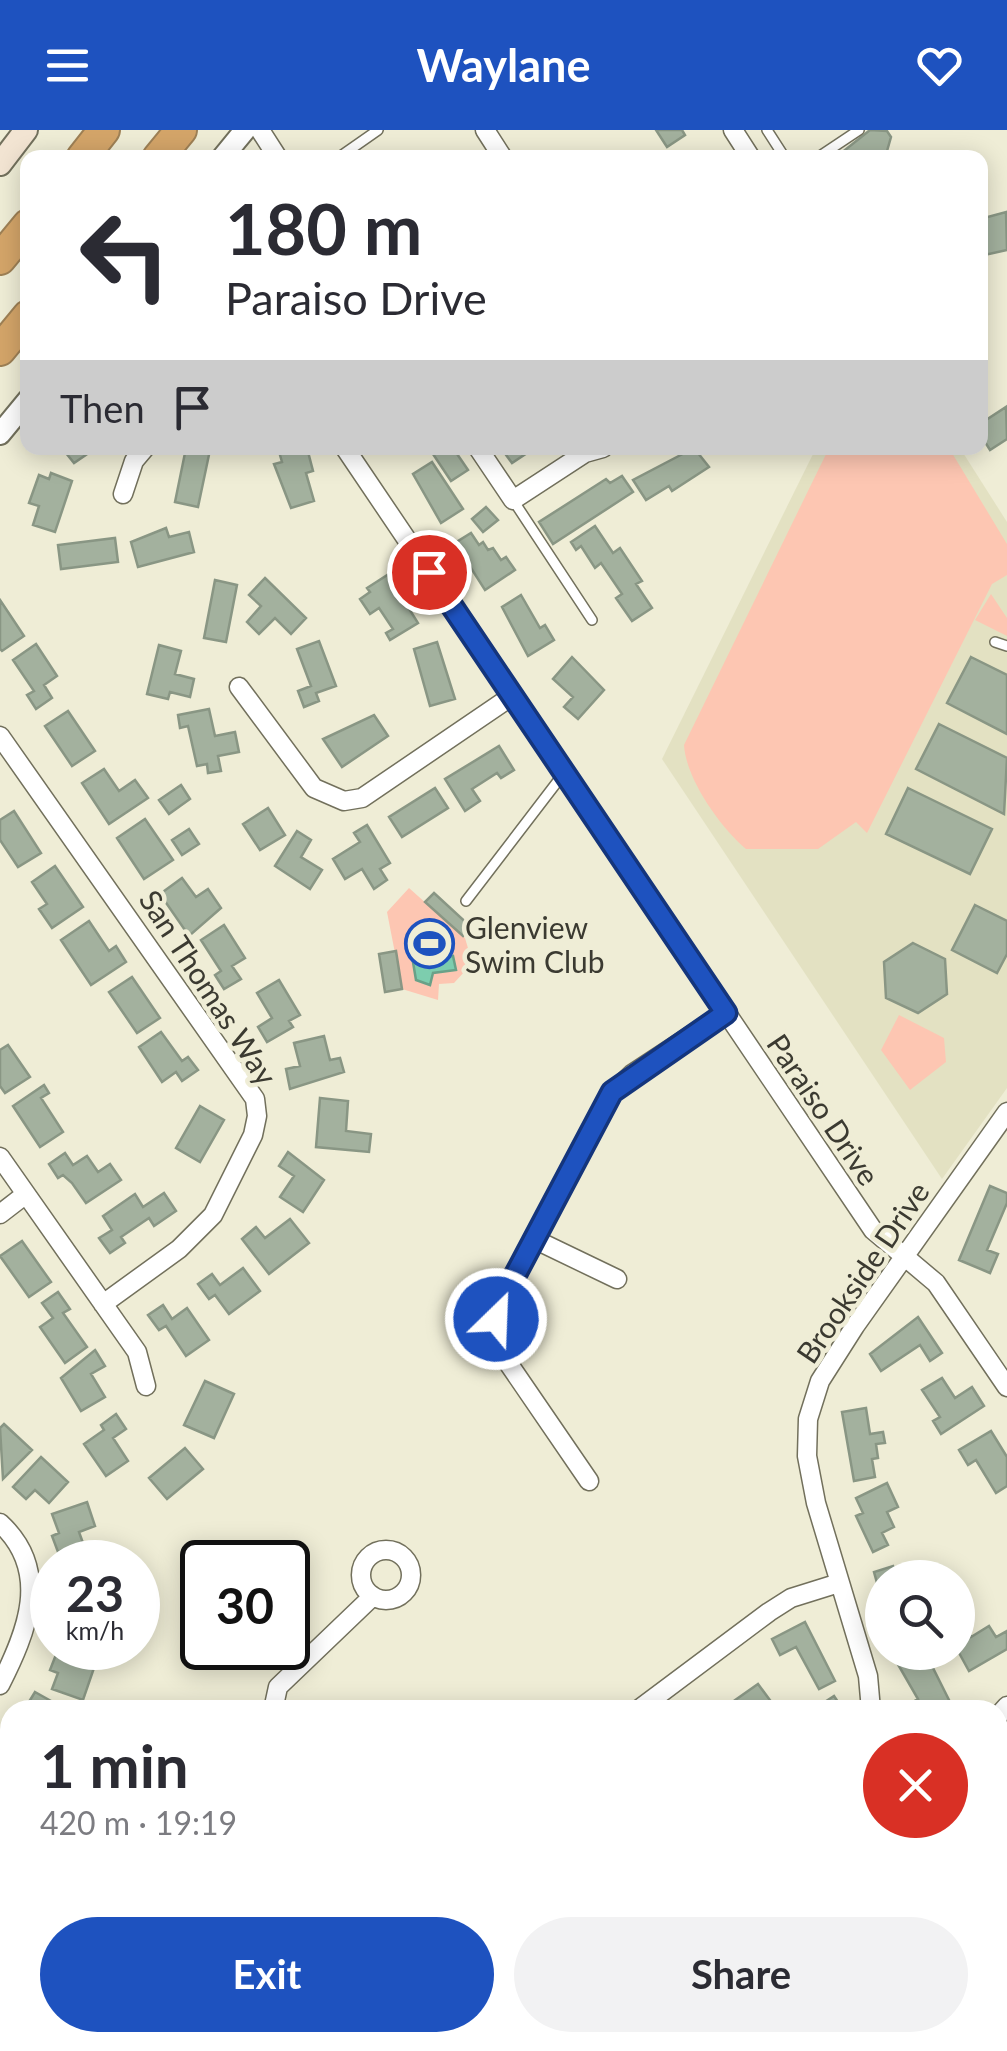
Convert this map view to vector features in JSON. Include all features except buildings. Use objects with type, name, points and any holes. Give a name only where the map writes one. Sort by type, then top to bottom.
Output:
[{"type":"highway","points":[[88,150],[104,130]]},
{"type":"highway","points":[[165,150],[181,130]]},
{"type":"highway","points":[[0,259],[20,235]]},
{"type":"highway","points":[[0,350],[20,326]]},
{"type":"main road","points":[[0,164],[26,130]]},
{"type":"street","points":[[229,150],[245,130]]},
{"type":"street","points":[[0,434],[20,410]]},
{"type":"street","points":[[122,494],[139,455]]},
{"type":"street","name":"Paraiso Drive","points":[[350,455],[873,1230],[953,1304],[1007,1387]]},
{"type":"street","points":[[483,455],[513,500],[580,455]]},
{"type":"street","points":[[240,687],[314,788],[344,801],[362,798],[512,696]]},
{"type":"street","name":"San Thomas Way","points":[[0,736],[255,1099],[258,1116],[253,1135],[213,1216],[179,1249],[103,1304]]},
{"type":"street","points":[[589,1482],[514,1373],[498,1339],[502,1300],[612,1092],[726,1013]]},
{"type":"street","name":"Brookside Drive","points":[[871,1700],[868,1676],[806,1456],[808,1419],[820,1380],[902,1255],[1007,1112]]},
{"type":"street","points":[[0,1158],[137,1352],[146,1386]]},
{"type":"street","points":[[0,1214],[26,1194]]},
{"type":"street","points":[[536,1240],[617,1279]]},
{"type":"street","points":[[0,1523],[23,1556],[32,1585],[24,1638],[0,1685]]},
{"type":"street","points":[[651,1700],[791,1598],[839,1583]]},
{"type":"street","points":[[275,1700],[278,1686],[372,1596]]},
{"type":"lane","points":[[349,150],[378,130]]},
{"type":"lane","points":[[829,150],[858,130]]},
{"type":"lane","points":[[513,500],[592,620]]},
{"type":"lane","points":[[996,642],[1007,646]]},
{"type":"lane","points":[[466,900],[564,773]]},
{"type":"shaded area","points":[[813,455],[964,455],[1007,522],[1007,1088],[942,1179],[662,759]]},
{"type":"shaded area","points":[[826,455],[953,455],[1007,544],[1007,575],[992,584],[867,833],[856,822],[818,849],[746,849],[706,802],[691,772],[684,745]]},
{"type":"shaded area","points":[[991,594],[1007,618],[1007,636],[975,620]]},
{"type":"shaded area","name":"Glenview Swim Club","points":[[409,888],[465,938],[470,955],[465,960],[466,970],[454,983],[439,984],[438,1000],[402,989],[387,912]]},
{"type":"shaded area","points":[[425,948],[431,959],[453,956],[456,970],[433,973],[430,985],[416,980],[412,956]]},
{"type":"shaded area","points":[[899,1015],[944,1038],[946,1062],[910,1090],[881,1050]]},
{"type":"place","name":"Glenview Swim Club","points":[[430,944]]},
{"type":"route","points":[[429,572],[726,1013],[632,1074],[612,1092],[502,1300],[496,1319]]}]
